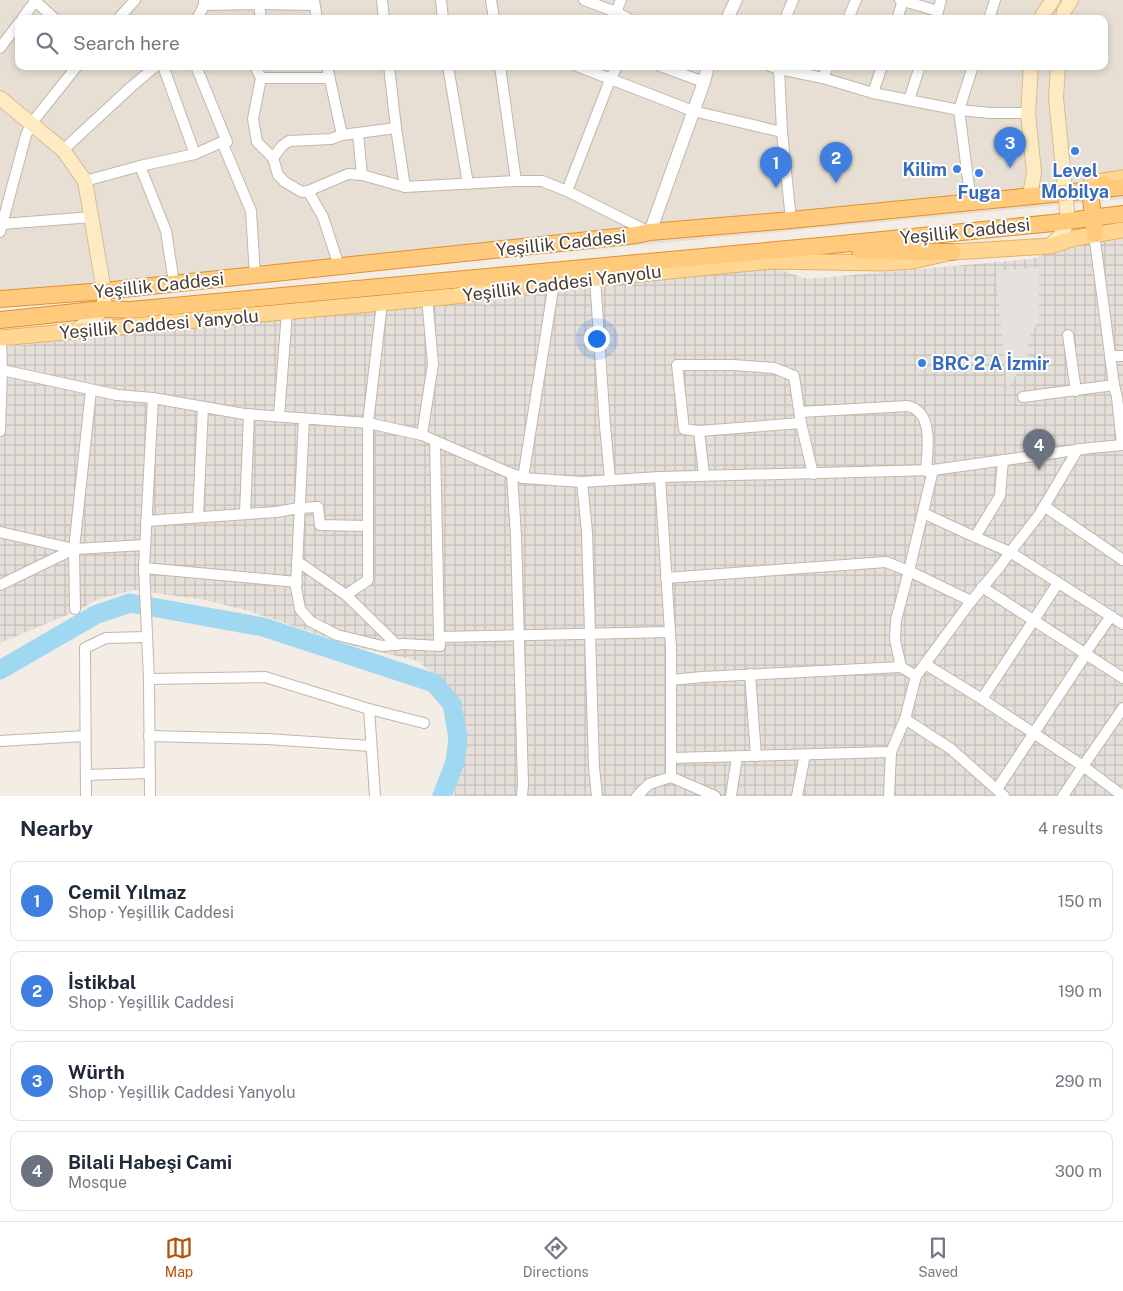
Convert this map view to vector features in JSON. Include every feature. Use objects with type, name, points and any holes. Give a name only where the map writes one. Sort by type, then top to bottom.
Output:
[{"type":"highway","name":"Yeşillik Caddesi","points":[[0,299],[104,291],[650,232],[971,202],[1101,185],[1123,187]]},
{"type":"highway","points":[[1094,226],[1091,199],[1101,185]]},
{"type":"highway","name":"Yeşillik Caddesi","points":[[0,320],[104,309],[131,310],[1068,220],[1094,226],[1123,214]]},
{"type":"highway","points":[[832,244],[851,250],[952,252]]},
{"type":"main road","points":[[1043,15],[1050,1]]},
{"type":"main road","points":[[1024,194],[1034,172],[1028,113],[1031,70]]},
{"type":"main road","points":[[1050,246],[1060,235],[1068,220],[1056,98],[1058,70]]},
{"type":"main road","points":[[0,98],[63,150],[85,181],[104,291],[104,309],[76,331]]},
{"type":"main road","points":[[1101,185],[1123,178]]},
{"type":"main road","name":"Yeşillik Caddesi Yanyolu","points":[[0,338],[382,303],[595,278],[772,261],[882,263],[913,261],[952,252],[1050,246],[1075,238],[1094,226],[1123,230]]},
{"type":"street","points":[[25,15],[35,0],[51,15]]},
{"type":"street","points":[[122,15],[135,0]]},
{"type":"street","points":[[382,0],[384,15]]},
{"type":"street","points":[[441,0],[443,15]]},
{"type":"street","points":[[490,0],[493,15]]},
{"type":"street","points":[[584,0],[622,15]]},
{"type":"street","points":[[616,12],[621,0]]},
{"type":"street","points":[[729,15],[736,0]]},
{"type":"street","points":[[787,15],[793,0]]},
{"type":"street","points":[[850,15],[856,0]]},
{"type":"street","points":[[898,15],[901,0],[937,15],[941,0]]},
{"type":"street","points":[[990,15],[995,0]]},
{"type":"street","points":[[1050,1],[1066,10]]},
{"type":"street","points":[[199,15],[204,2],[314,3]]},
{"type":"street","points":[[259,4],[260,15]]},
{"type":"street","points":[[0,48],[15,28]]},
{"type":"street","points":[[74,70],[31,124],[26,135],[1,228],[92,217]]},
{"type":"street","points":[[63,150],[151,70]]},
{"type":"street","points":[[164,70],[195,154]]},
{"type":"street","points":[[85,181],[195,154],[222,142],[227,142],[198,70]]},
{"type":"street","points":[[329,78],[258,70],[253,119],[257,142],[273,158],[278,175],[302,192],[348,174],[362,174],[405,187],[542,181],[567,191],[650,232],[707,70]]},
{"type":"street","points":[[328,70],[342,135]]},
{"type":"street","points":[[390,70],[396,128],[405,187]]},
{"type":"street","points":[[449,70],[468,184]]},
{"type":"street","points":[[501,70],[516,181]]},
{"type":"street","points":[[586,70],[694,111],[782,132]]},
{"type":"street","points":[[567,191],[615,70]]},
{"type":"street","points":[[671,70],[704,82]]},
{"type":"street","points":[[774,70],[791,220]]},
{"type":"street","points":[[784,70],[822,78],[873,93],[959,110],[991,113],[1028,113]]},
{"type":"street","points":[[822,78],[826,70]]},
{"type":"street","points":[[873,93],[881,70]]},
{"type":"street","points":[[909,100],[919,70]]},
{"type":"street","points":[[971,202],[959,110],[972,70]]},
{"type":"street","points":[[273,158],[282,146],[289,141],[331,139],[342,135],[396,128]]},
{"type":"street","points":[[358,134],[362,174]]},
{"type":"street","points":[[222,142],[251,211],[255,275]]},
{"type":"street","points":[[140,166],[166,231],[174,283]]},
{"type":"street","points":[[308,191],[323,217],[339,266]]},
{"type":"street","points":[[1,370],[116,395],[153,398],[249,414],[368,424],[422,435],[523,478],[582,482],[660,476],[930,471],[1123,445],[1120,396],[1114,385],[1094,226]]},
{"type":"street","points":[[595,278],[610,479]]},
{"type":"street","points":[[523,478],[554,283]]},
{"type":"street","points":[[422,435],[433,364],[428,298]]},
{"type":"street","points":[[346,595],[368,580],[368,424],[382,303]]},
{"type":"street","points":[[279,416],[288,312]]},
{"type":"street","points":[[1068,335],[1076,391]]},
{"type":"street","points":[[0,338],[0,431]]},
{"type":"street","points":[[1110,356],[1123,356]]},
{"type":"street","points":[[813,474],[801,418],[794,376],[774,368],[733,365],[677,365],[684,429],[699,430],[801,418],[908,406],[918,411],[925,420],[930,471],[923,513],[896,620],[895,640],[901,667]]},
{"type":"street","points":[[1022,397],[1114,385]]},
{"type":"street","points":[[76,609],[74,549],[91,390]]},
{"type":"street","points":[[150,796],[149,679],[144,568],[153,398]]},
{"type":"street","points":[[198,518],[203,407]]},
{"type":"street","points":[[245,514],[249,414]]},
{"type":"street","points":[[304,419],[297,562],[300,609],[310,621],[338,635],[382,646],[440,646],[435,441]]},
{"type":"street","points":[[699,430],[704,475]]},
{"type":"street","points":[[889,796],[891,752],[906,719],[916,676],[971,601],[1039,515],[1078,450]]},
{"type":"street","points":[[976,537],[1000,496],[1003,460]]},
{"type":"street","points":[[512,474],[516,536],[522,796]]},
{"type":"street","points":[[660,476],[670,632],[671,777]]},
{"type":"street","points":[[582,482],[587,532],[594,768],[597,796]]},
{"type":"street","points":[[1044,506],[1123,560]]},
{"type":"street","points":[[146,521],[276,512],[318,507],[320,525],[367,526]]},
{"type":"street","points":[[923,513],[1010,552],[1123,624]]},
{"type":"street","points":[[0,532],[74,549],[145,546]]},
{"type":"street","points":[[0,585],[74,549]]},
{"type":"street","points":[[297,562],[346,595],[397,645]]},
{"type":"street","points":[[666,578],[886,562],[971,601]]},
{"type":"street","points":[[144,568],[297,582]]},
{"type":"street","points":[[982,699],[1058,583]]},
{"type":"street","points":[[982,587],[1123,678]]},
{"type":"street","points":[[906,719],[951,749],[1000,793],[1034,733],[1111,616]]},
{"type":"street","points":[[439,638],[670,632]]},
{"type":"street","points":[[86,796],[85,648],[106,638],[146,637]]},
{"type":"street","points":[[925,664],[1034,733],[1123,796]]},
{"type":"street","points":[[671,680],[750,674],[901,667],[916,676]]},
{"type":"street","points":[[750,674],[756,756]]},
{"type":"street","points":[[149,679],[265,677],[369,709],[424,722]]},
{"type":"street","points":[[1063,796],[1123,708]]},
{"type":"street","points":[[369,709],[375,796]]},
{"type":"street","points":[[0,740],[85,736]]},
{"type":"street","points":[[149,736],[371,746]]},
{"type":"street","points":[[671,758],[891,752]]},
{"type":"street","points":[[797,796],[805,755]]},
{"type":"street","points":[[731,796],[737,756]]},
{"type":"street","points":[[86,775],[149,774]]},
{"type":"street","points":[[638,796],[649,784],[671,777],[715,796]]},
{"type":"shaded area","points":[[0,0],[1123,0],[1123,199],[0,306]]},
{"type":"shaded area","points":[[1123,233],[1123,796],[454,796],[466,732],[454,691],[418,661],[354,646],[249,611],[206,600],[134,590],[98,599],[81,609],[0,643],[0,347],[498,298],[772,267],[807,279],[1031,259],[1087,241]]},
{"type":"shaded area","points":[[1039,267],[1039,319],[1029,339],[1027,358],[1007,389],[996,271]]},
{"type":"waterway","points":[[0,670],[95,615],[130,603],[263,627],[434,683],[452,704],[458,738],[455,762],[442,796]]},
{"type":"place","name":"Level Mobilya","points":[[1075,151]]},
{"type":"place","name":"Würth","points":[[1010,168]]},
{"type":"place","name":"Kilim","points":[[957,169]]},
{"type":"place","name":"Fuga","points":[[979,173]]},
{"type":"place","name":"İstikbal","points":[[836,183]]},
{"type":"place","name":"Cemil Yılmaz","points":[[776,188]]},
{"type":"place","name":"BRC 2 A İzmir","points":[[922,363]]},
{"type":"place","name":"Bilali Habeşi Cami","points":[[1039,470]]}]
